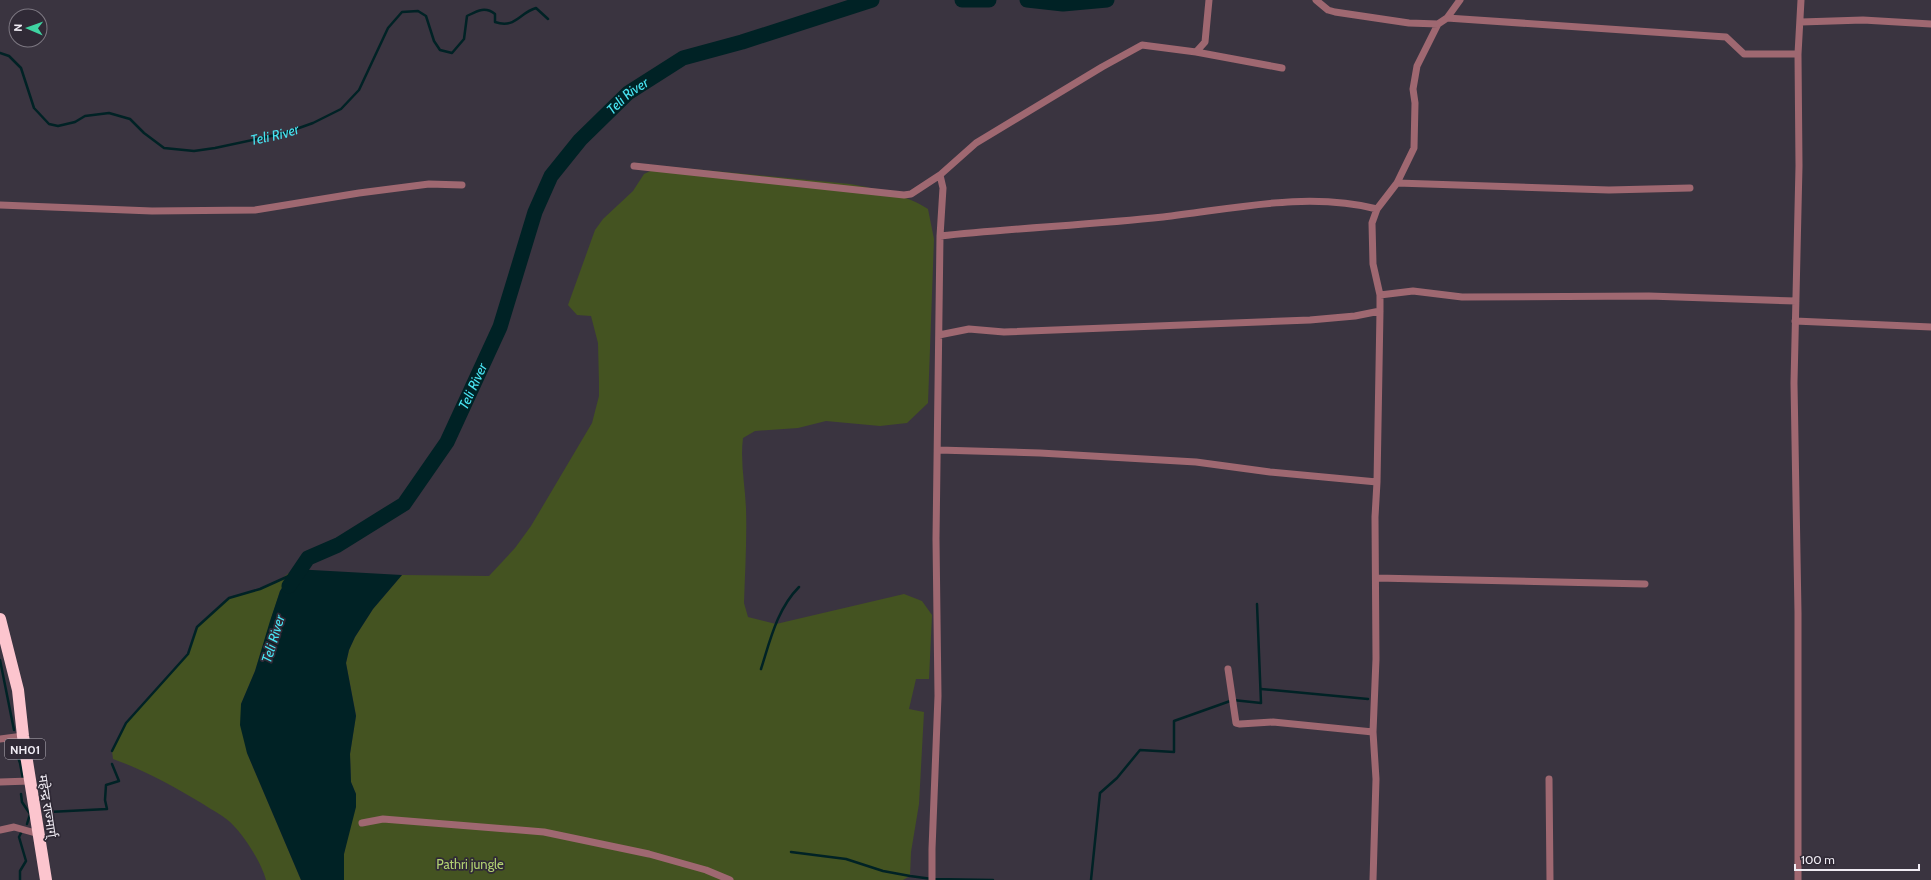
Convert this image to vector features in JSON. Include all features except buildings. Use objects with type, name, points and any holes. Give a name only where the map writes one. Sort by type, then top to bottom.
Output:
[{"type":"highway","name":"महेन्द्र राज्मार्ग्","points":[[0,619],[18,690],[22,736],[46,880]]},
{"type":"street","points":[[1196,52],[1205,42],[1209,0]]},
{"type":"street","points":[[1316,0],[1328,10],[1335,12],[1409,23],[1438,24]]},
{"type":"street","points":[[1373,880],[1376,779],[1373,732],[1376,659],[1375,517],[1378,482],[1380,295],[1373,264],[1372,223],[1377,209],[1397,183],[1414,148],[1415,103],[1413,89],[1417,66],[1438,24],[1447,18],[1460,0]]},
{"type":"street","points":[[1798,880],[1798,613],[1794,382],[1799,166],[1798,54],[1801,22],[1801,0]]},
{"type":"street","points":[[1447,18],[1726,37],[1744,54],[1798,54]]},
{"type":"street","points":[[1801,22],[1864,20],[1931,24]]},
{"type":"street","points":[[634,166],[904,195],[911,194],[940,175],[976,143],[1102,67],[1142,45],[1196,52],[1282,68]]},
{"type":"street","points":[[932,880],[938,696],[936,540],[940,236],[943,188],[940,175]]},
{"type":"street","points":[[1397,183],[1609,190],[1690,188]]},
{"type":"street","points":[[0,205],[152,211],[255,210],[359,193],[429,184],[462,185]]},
{"type":"street","points":[[940,236],[1164,217],[1233,206],[1304,202],[1356,204],[1377,209]]},
{"type":"street","points":[[1380,295],[1413,291],[1462,297],[1649,296],[1796,301]]},
{"type":"street","points":[[939,335],[969,329],[1004,332],[1310,320],[1355,316],[1380,311]]},
{"type":"street","points":[[1795,321],[1931,327]]},
{"type":"street","points":[[938,450],[1040,453],[1196,462],[1270,472],[1378,482]]},
{"type":"street","points":[[1376,578],[1645,584]]},
{"type":"street","points":[[1228,669],[1236,723],[1273,722],[1373,732]]},
{"type":"street","points":[[0,739],[22,736]]},
{"type":"street","points":[[1549,780],[1550,880]]},
{"type":"street","points":[[0,782],[30,781]]},
{"type":"street","points":[[362,823],[383,819],[544,832],[649,854],[706,870],[730,880]]},
{"type":"street","points":[[0,830],[14,827],[39,834]]},
{"type":"green space","name":"Pathri jungle","points":[[661,166],[850,184],[900,196],[928,209],[934,239],[928,403],[907,423],[880,426],[826,421],[798,428],[755,431],[743,438],[742,447],[746,520],[744,603],[748,617],[776,624],[904,594],[922,601],[932,615],[929,679],[916,679],[909,709],[924,712],[919,804],[911,852],[910,876],[903,880],[344,880],[344,854],[356,794],[351,782],[350,754],[356,715],[346,663],[349,650],[355,637],[373,609],[402,575],[489,576],[515,548],[531,526],[592,423],[599,396],[598,343],[591,316],[577,315],[568,305],[595,230],[603,219],[633,191],[644,174]]},
{"type":"green space","points":[[294,569],[280,591],[255,671],[241,704],[247,753],[301,880],[266,880],[261,866],[243,836],[223,816],[170,785],[136,768],[113,759],[112,751],[126,723],[188,654],[197,627],[230,597],[276,583]]},
{"type":"water","points":[[294,569],[402,575],[373,609],[355,637],[349,650],[346,663],[356,716],[350,754],[351,782],[356,794],[356,807],[344,854],[344,880],[301,880],[247,753],[240,725],[241,704],[255,671],[280,591]]},
{"type":"waterway","name":"Teli River","points":[[289,586],[308,558],[338,545],[404,504],[447,442],[500,327],[535,212],[551,176],[580,140],[628,93],[683,58],[742,42],[872,0]]},
{"type":"waterway","name":"Teli River","points":[[962,0],[989,0]]},
{"type":"waterway","name":"Teli River","points":[[1027,0],[1063,4],[1107,0]]},
{"type":"waterway","name":"Teli River","points":[[0,53],[9,56],[21,68],[34,108],[49,124],[58,126],[75,122],[85,116],[109,113],[130,119],[144,133],[164,148],[194,151],[285,133],[313,123],[341,109],[359,90],[388,28],[402,12],[418,11],[426,16],[434,41],[440,50],[452,53],[464,39],[467,16],[478,11],[488,10],[495,14],[495,22],[502,24],[517,20],[525,13],[536,8],[548,19]]},
{"type":"waterway","points":[[112,751],[126,723],[188,654],[197,627],[229,598],[260,589],[291,575]]},
{"type":"waterway","points":[[761,669],[780,615],[791,596],[799,587]]},
{"type":"waterway","points":[[1091,880],[1100,793],[1117,778],[1140,750],[1174,752],[1174,721],[1233,700],[1261,703],[1257,604]]},
{"type":"waterway","points":[[0,660],[14,730]]},
{"type":"waterway","points":[[1261,689],[1368,699]]},
{"type":"waterway","points":[[14,745],[23,779]]},
{"type":"waterway","points":[[49,812],[107,809],[105,800],[106,785],[119,781],[112,764]]},
{"type":"waterway","points":[[21,794],[22,802],[30,814],[27,824]]},
{"type":"waterway","points":[[20,880],[20,871],[26,861],[19,837],[21,833]]},
{"type":"waterway","points":[[791,852],[846,859],[883,871],[910,876],[932,879],[993,880]]}]
